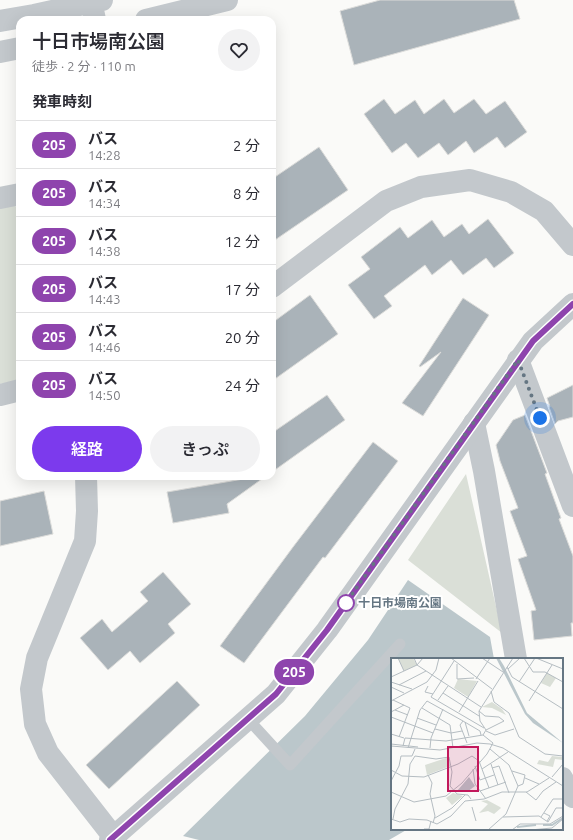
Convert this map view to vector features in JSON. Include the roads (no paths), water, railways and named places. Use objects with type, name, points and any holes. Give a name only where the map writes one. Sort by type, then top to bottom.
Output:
[{"type":"street","points":[[162,16],[227,0]]},
{"type":"street","points":[[28,16],[95,6]]},
{"type":"street","points":[[0,21],[16,18]]},
{"type":"street","points":[[0,52],[16,49]]},
{"type":"street","points":[[276,284],[386,201],[421,187],[470,180],[511,192],[544,211],[573,245]]},
{"type":"street","points":[[0,198],[16,195]]},
{"type":"street","points":[[86,480],[87,511],[85,541],[38,658],[31,689],[35,724],[48,753],[113,839],[276,694],[327,630],[518,360],[533,341],[573,304]]},
{"type":"street","points":[[518,360],[573,506]]},
{"type":"street","points":[[0,395],[16,391]]},
{"type":"street","points":[[474,423],[484,471],[516,658]]},
{"type":"street","points":[[563,780],[573,797]]},
{"type":"lane","points":[[248,719],[290,765],[400,644]]},
{"type":"place","name":"十日市場南公園","points":[[346,603]]}]
